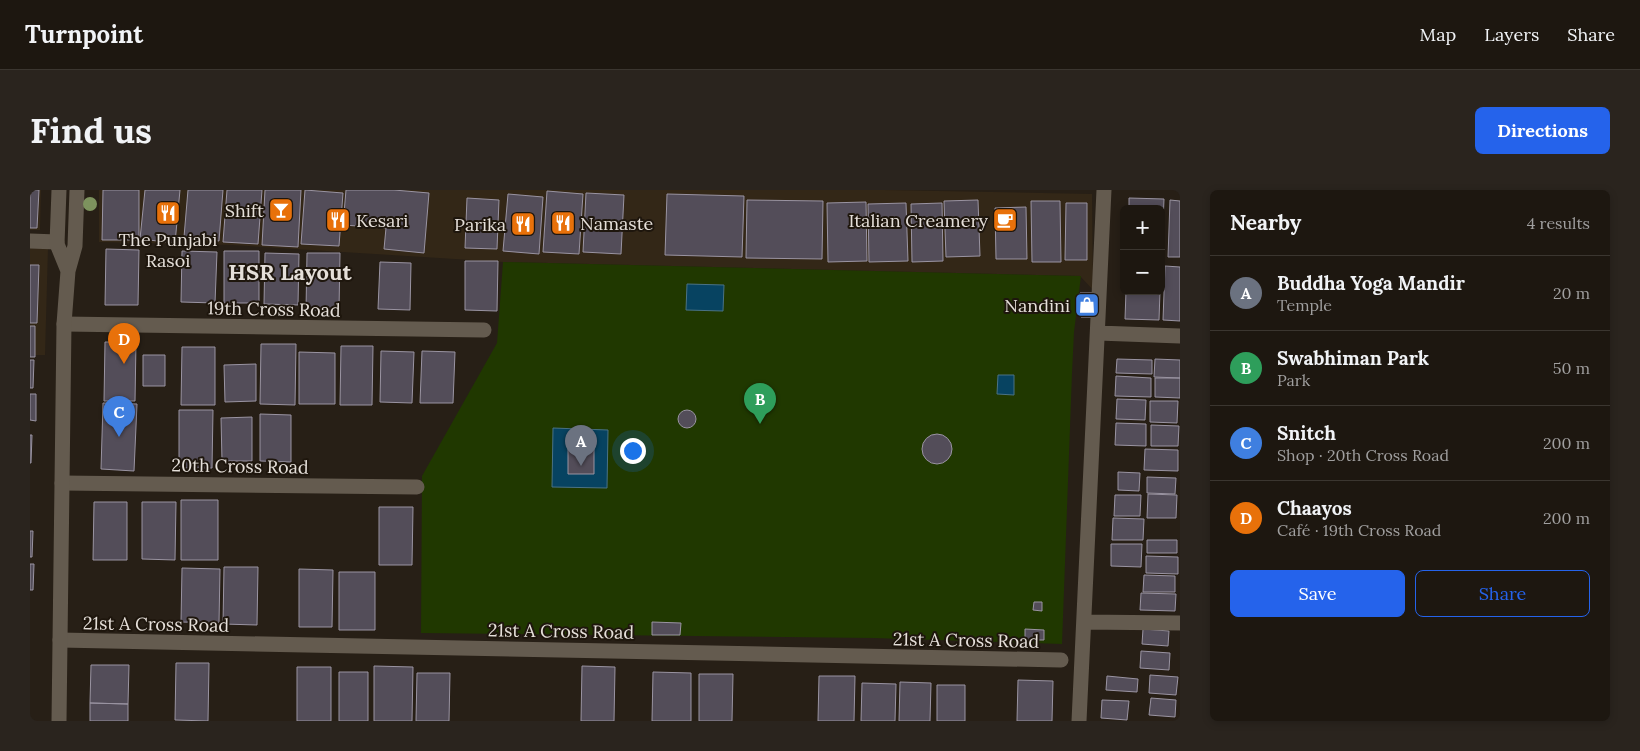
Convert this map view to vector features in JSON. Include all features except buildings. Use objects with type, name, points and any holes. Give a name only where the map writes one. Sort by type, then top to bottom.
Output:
[{"type":"street","points":[[59,190],[44,241],[68,271]]},
{"type":"street","points":[[59,721],[64,324],[68,271],[75,246],[77,190]]},
{"type":"street","points":[[1079,721],[1104,190]]},
{"type":"street","name":"19th Cross Road","points":[[64,324],[484,330]]},
{"type":"street","points":[[1098,332],[1180,336]]},
{"type":"street","name":"20th Cross Road","points":[[62,482],[417,487]]},
{"type":"street","points":[[1084,622],[1180,623]]},
{"type":"street","name":"21st A Cross Road","points":[[60,640],[1061,660]]},
{"type":"shaded area","points":[[30,190],[41,190],[40,230],[30,230]]},
{"type":"shaded area","points":[[99,190],[883,190],[1092,194],[1093,290],[1080,276],[503,262],[232,245],[99,242]]},
{"type":"shaded area","points":[[30,247],[48,248],[45,355],[30,355]]},
{"type":"green space","points":[[503,262],[1081,276],[1074,332],[1062,644],[873,638],[421,633],[422,476],[497,343]]},
{"type":"water","points":[[687,284],[724,285],[723,311],[686,310]]},
{"type":"water","points":[[998,375],[1014,375],[1014,395],[997,394]]},
{"type":"water","points":[[553,428],[608,430],[607,488],[552,487]]},
{"type":"place","name":"Shift","points":[[281,210]]},
{"type":"place","name":"The Punjabi Rasoi","points":[[168,213]]},
{"type":"place","name":"Kesari","points":[[338,220]]},
{"type":"place","name":"Italian Creamery","points":[[1005,220]]},
{"type":"place","name":"Namaste","points":[[563,223]]},
{"type":"place","name":"Parika","points":[[523,224]]},
{"type":"place","name":"Nandini","points":[[1087,305]]},
{"type":"place","name":"Chaayos","points":[[124,364]]},
{"type":"place","name":"Swabhiman Park","points":[[760,424]]},
{"type":"place","name":"Snitch","points":[[119,437]]},
{"type":"place","name":"Buddha Yoga Mandir","points":[[581,466]]},
{"type":"district","name":"HSR Layout","points":[[290,272]]}]
